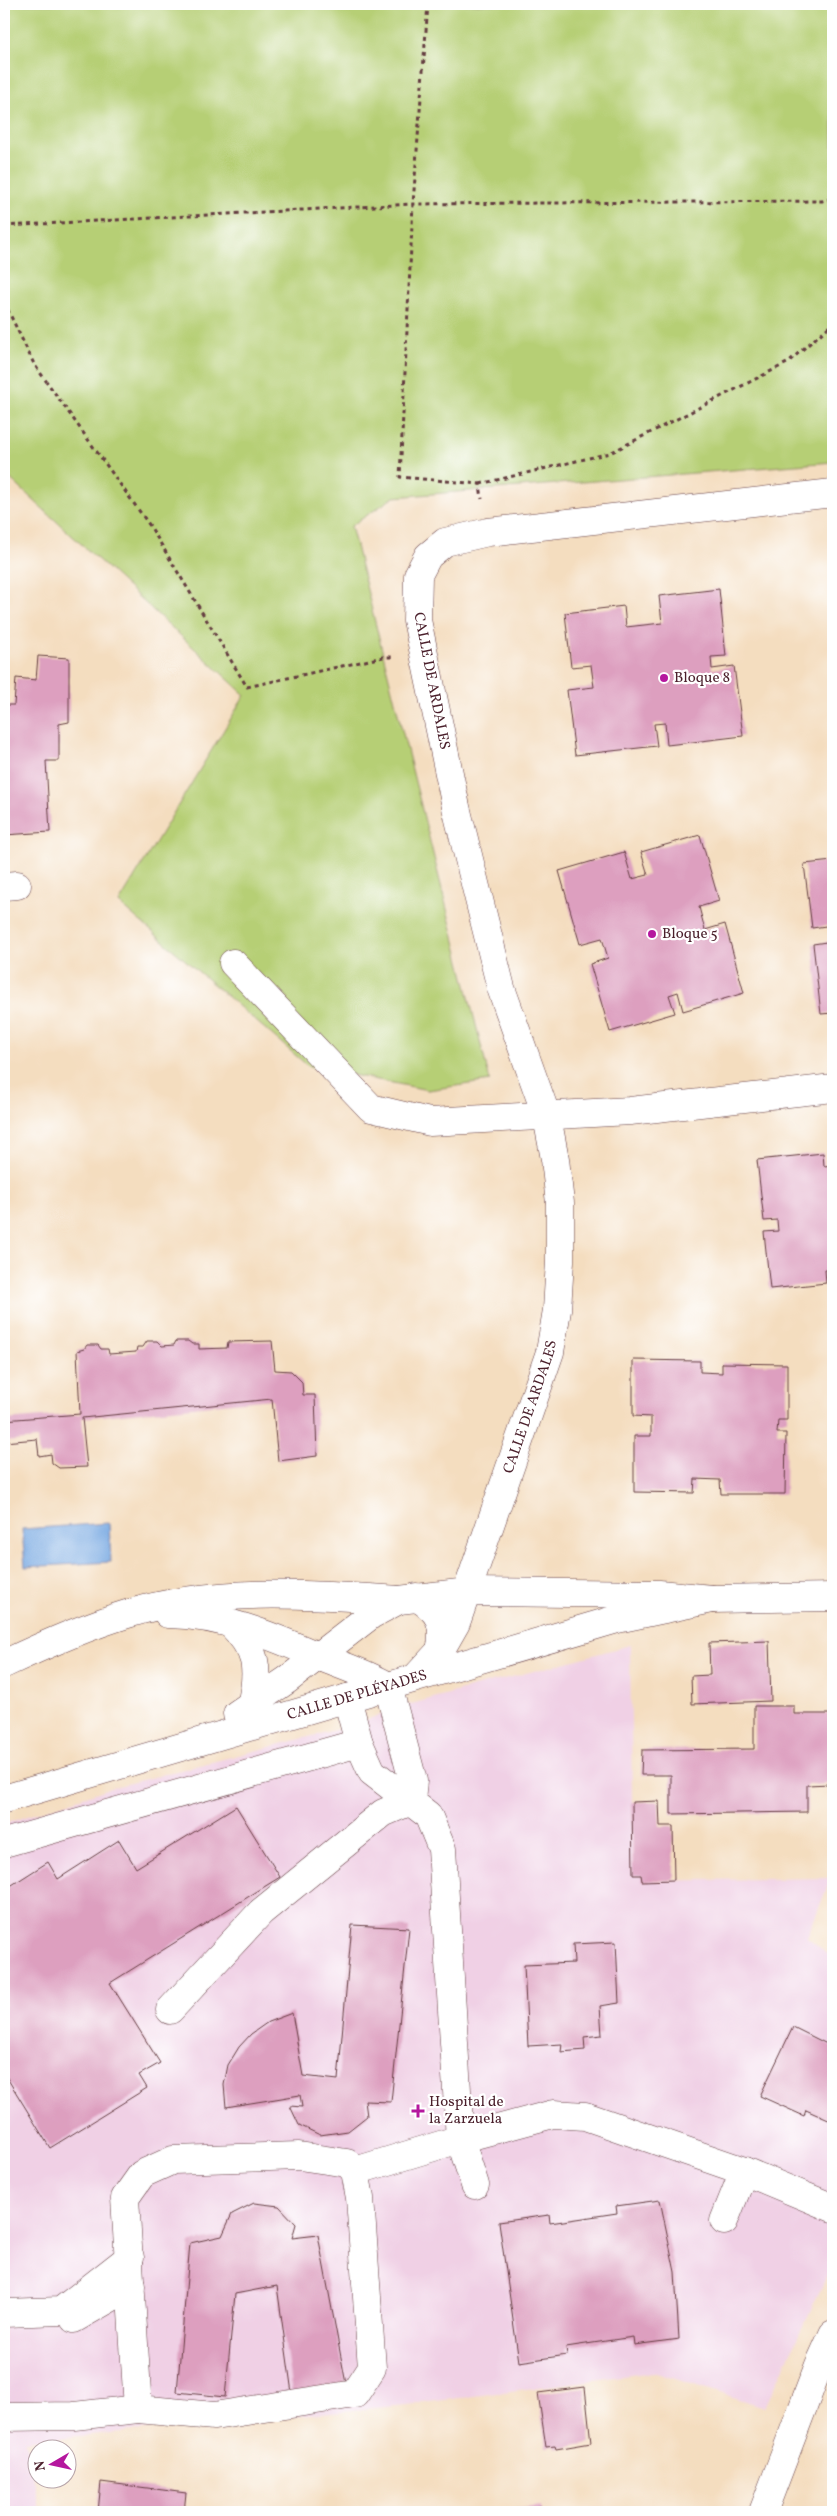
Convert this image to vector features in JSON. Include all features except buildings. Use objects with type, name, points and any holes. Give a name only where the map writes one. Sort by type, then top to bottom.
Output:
[{"type":"main road","name":"CALLE DE ARDALES","points":[[417,1676],[440,1652],[456,1623],[550,1352],[557,1310],[560,1203],[556,1159],[548,1117],[501,988],[456,807],[418,620],[418,575],[428,556],[445,542],[488,532],[833,493]]},
{"type":"main road","points":[[233,963],[371,1108],[430,1122],[630,1111],[833,1088]]},
{"type":"main road","name":"CALLE DE PLÉYADES","points":[[407,1599],[468,1592],[650,1594],[712,1599],[833,1597]]},
{"type":"main road","points":[[4,1664],[68,1635],[129,1613],[208,1598],[295,1593],[407,1599],[431,1606],[438,1616],[443,1631],[440,1652]]},
{"type":"main road","points":[[168,1751],[251,1705],[319,1656],[371,1615],[407,1599]]},
{"type":"main road","name":"CALLE DE PLÉYADES","points":[[4,1799],[417,1676],[617,1619],[712,1599]]},
{"type":"main road","points":[[129,1613],[178,1614],[230,1623],[266,1634],[367,1674],[388,1686],[413,1781],[411,1801]]},
{"type":"main road","points":[[230,1623],[246,1639],[252,1652],[256,1686],[251,1705]]},
{"type":"main road","points":[[347,1698],[359,1743],[372,1772],[428,1815],[442,1848],[460,2139],[475,2185]]},
{"type":"main road","points":[[4,1842],[359,1743]]},
{"type":"main road","points":[[170,2010],[261,1912],[383,1813],[411,1801]]},
{"type":"main road","points":[[355,2171],[460,2139],[553,2114],[585,2116],[744,2171],[833,2208]]},
{"type":"main road","points":[[4,2417],[74,2416],[138,2409],[214,2416],[355,2394],[372,2368],[360,2198],[355,2171],[347,2163],[299,2156],[173,2160],[142,2174],[125,2198],[138,2409]]},
{"type":"main road","points":[[724,2221],[744,2171]]},
{"type":"main road","points":[[4,2313],[61,2311],[130,2257]]},
{"type":"main road","points":[[61,2311],[71,2321],[131,2286]]},
{"type":"main road","points":[[763,2512],[818,2365],[833,2334]]},
{"type":"path","points":[[428,4],[413,204],[400,476],[480,484],[610,453],[787,363],[833,323]]},
{"type":"path","points":[[4,226],[413,204],[822,201],[833,198]]},
{"type":"path","points":[[4,302],[34,364],[150,526],[247,687],[383,657],[424,656]]},
{"type":"path","points":[[480,484],[488,532]]},
{"type":"shaded area","name":"Hospital de la Zarzuela","points":[[630,1645],[633,1875],[641,1875],[643,1881],[831,1878],[807,1937],[833,1958],[833,2263],[765,2407],[653,2372],[407,2405],[57,2438],[28,2438],[28,2441],[25,2441],[28,2455],[28,2488],[35,2488],[40,2512],[4,2512],[4,1824],[107,1789],[355,1725],[393,1709]]},
{"type":"green space","points":[[4,4],[833,4],[833,462],[394,497],[351,526],[490,1081],[428,1090],[308,1066],[119,903],[245,695],[4,473]]},
{"type":"water","points":[[109,1523],[111,1562],[25,1567],[22,1529]]},
{"type":"place","name":"Bloque 8","points":[[664,678]]},
{"type":"place","name":"Bloque 5","points":[[652,934]]},
{"type":"place","name":"Hospital de la Zarzuela","points":[[418,2111]]}]
